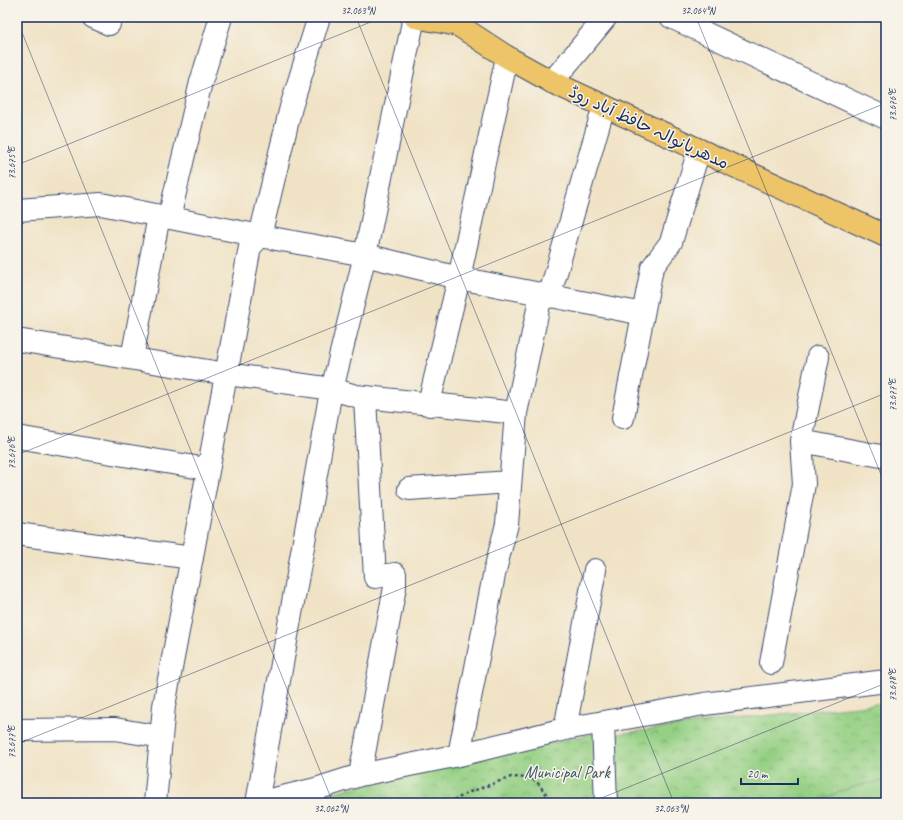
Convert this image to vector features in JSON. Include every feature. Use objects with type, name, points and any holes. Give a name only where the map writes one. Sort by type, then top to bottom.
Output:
[{"type":"main road","name":"مدھریانوالہ حافظ آباد روڈ","points":[[415,17],[461,21],[507,57],[552,82],[886,236]]},
{"type":"street","points":[[132,358],[164,217],[201,82],[221,17]]},
{"type":"street","points":[[155,803],[164,706],[250,246],[260,236],[291,107],[319,17]]},
{"type":"street","points":[[415,17],[365,255],[332,389],[258,803],[318,796],[360,775],[459,755],[565,729],[704,704],[886,681]]},
{"type":"street","points":[[552,82],[606,17]]},
{"type":"street","points":[[671,17],[886,118]]},
{"type":"street","points":[[430,405],[507,57]]},
{"type":"street","points":[[459,755],[495,570],[507,524],[516,413],[545,296],[604,106]]},
{"type":"street","points":[[623,418],[652,268],[671,242],[699,150]]},
{"type":"street","points":[[17,210],[101,204],[260,236],[365,255],[458,278],[643,314]]},
{"type":"street","points":[[17,340],[227,374],[332,389],[365,398],[516,413]]},
{"type":"street","points":[[772,663],[804,484],[801,441],[818,357]]},
{"type":"street","points":[[360,775],[395,587],[395,574],[375,577],[365,398]]},
{"type":"street","points":[[17,437],[208,469]]},
{"type":"street","points":[[801,441],[886,457]]},
{"type":"street","points":[[409,489],[510,482]]},
{"type":"street","points":[[17,534],[192,558]]},
{"type":"street","points":[[565,729],[595,570]]},
{"type":"street","points":[[603,722],[606,803]]},
{"type":"street","points":[[17,730],[115,729],[161,737]]},
{"type":"path","points":[[448,803],[470,792],[511,777],[530,778],[537,782],[553,803]]},
{"type":"green space","points":[[886,703],[886,803],[618,803],[618,734],[715,721]]},
{"type":"green space","name":"Municipal Park","points":[[596,733],[600,803],[285,803]]},
{"type":"green space","points":[[886,781],[886,803],[814,803],[849,789]]}]
